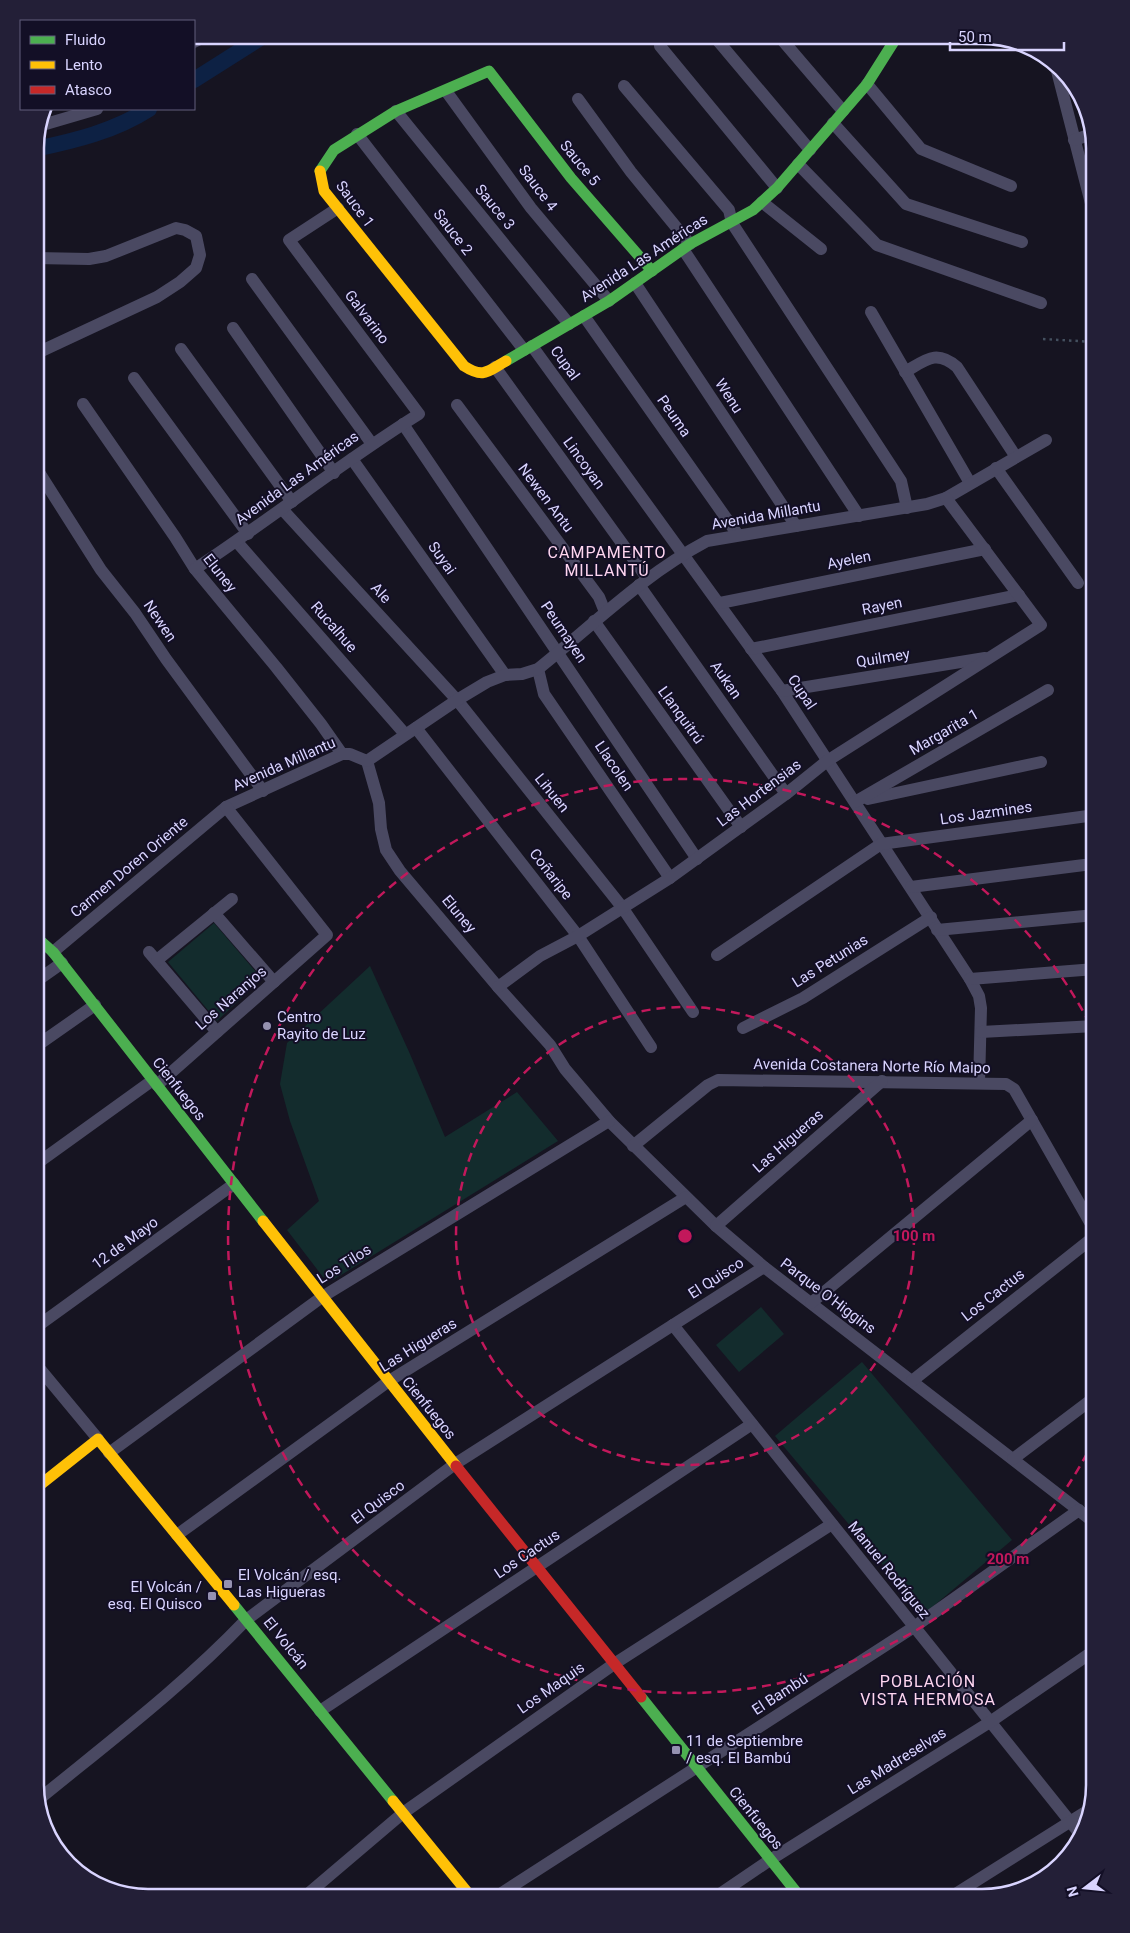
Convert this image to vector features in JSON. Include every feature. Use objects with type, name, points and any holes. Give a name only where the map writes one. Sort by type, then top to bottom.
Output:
[{"type":"street","points":[[721,44],[810,150]]},
{"type":"street","points":[[786,44],[843,111]]},
{"type":"street","name":"Avenida Las Américas","points":[[490,370],[609,301],[687,247],[753,210],[777,188],[867,84],[889,44]]},
{"type":"street","points":[[660,46],[777,188]]},
{"type":"street","name":"Sauce 1","points":[[489,71],[396,111],[334,150],[320,170],[324,191],[464,366],[475,373],[490,370]]},
{"type":"street","name":"Sauce 5","points":[[489,71],[571,178],[652,271]]},
{"type":"street","points":[[867,84],[921,149],[1011,186]]},
{"type":"street","points":[[624,86],[729,210],[732,223],[901,481],[907,508]]},
{"type":"street","points":[[1066,87],[1074,140],[1086,178]]},
{"type":"street","name":"Sauce 4","points":[[446,91],[531,208],[609,301]]},
{"type":"street","points":[[578,99],[687,247],[859,516]]},
{"type":"street","points":[[47,124],[94,110]]},
{"type":"street","name":"Sauce 3","points":[[396,111],[569,324]]},
{"type":"street","points":[[833,123],[906,204],[1022,242]]},
{"type":"street","name":"Sauce 2","points":[[357,134],[528,348]]},
{"type":"street","points":[[1074,140],[1085,136]]},
{"type":"street","points":[[798,164],[877,245],[1041,303]]},
{"type":"street","points":[[762,202],[821,249]]},
{"type":"street","name":"Galvarino","points":[[338,208],[289,240],[419,414]]},
{"type":"street","points":[[44,258],[89,259],[106,256],[176,228],[196,236],[200,255],[196,268],[180,282],[157,296],[44,350]]},
{"type":"street","points":[[252,279],[372,444]]},
{"type":"street","name":"Wenu","points":[[635,284],[796,526]]},
{"type":"street","points":[[871,312],[970,483]]},
{"type":"street","name":"Peuma","points":[[584,316],[738,535]]},
{"type":"street","points":[[233,328],[334,473]]},
{"type":"street","name":"Ale","points":[[181,348],[287,505],[457,700]]},
{"type":"street","name":"Cupal","points":[[528,348],[683,553],[782,691],[881,844],[912,887],[937,930],[970,979],[979,996],[981,1008],[979,1083]]},
{"type":"street","points":[[905,372],[931,358],[939,357],[950,362],[956,367],[1016,457]]},
{"type":"street","name":"Lincoyan","points":[[490,370],[643,581]]},
{"type":"street","name":"Rucalhue","points":[[134,378],[242,538],[411,731]]},
{"type":"street","name":"Eluney","points":[[83,404],[175,537],[195,570],[282,674],[342,754]]},
{"type":"street","name":"Newen Antu","points":[[458,406],[599,597],[605,612]]},
{"type":"street","name":"Avenida Las Américas","points":[[195,570],[334,473],[372,444],[419,414]]},
{"type":"street","name":"Peumayen","points":[[403,424],[698,859]]},
{"type":"street","name":"Avenida Millantu","points":[[226,807],[342,754],[350,754],[367,761],[487,682],[505,675],[522,674],[538,669],[643,581],[683,553],[706,541],[907,508],[946,498],[1046,440]]},
{"type":"street","name":"Suyai","points":[[352,459],[505,675]]},
{"type":"street","points":[[996,468],[1078,583]]},
{"type":"street","name":"Newen","points":[[44,480],[101,570],[135,613],[166,660],[263,791]]},
{"type":"street","points":[[946,498],[1019,595]]},
{"type":"street","name":"Ayelen","points":[[720,603],[986,549]]},
{"type":"street","name":"Aukan","points":[[643,581],[786,794]]},
{"type":"street","name":"Las Hortensias","points":[[498,987],[540,956],[578,936],[698,859],[827,761],[1041,625],[1019,595]]},
{"type":"street","name":"Rayen","points":[[751,649],[1019,595]]},
{"type":"street","name":"Llanquitrú","points":[[594,621],[741,827]]},
{"type":"street","name":"Quilmey","points":[[782,691],[990,657]]},
{"type":"street","name":"Llacolen","points":[[538,669],[544,694],[670,878]]},
{"type":"street","name":"Margarita 1","points":[[855,802],[1048,690]]},
{"type":"street","name":"Lihuen","points":[[457,700],[622,907],[693,1012]]},
{"type":"street","name":"Coñaripe","points":[[411,731],[578,936],[651,1047]]},
{"type":"street","name":"Eluney","points":[[367,761],[379,803],[381,829],[386,850],[400,871],[498,987],[550,1045],[564,1069]]},
{"type":"street","points":[[855,802],[1041,762]]},
{"type":"street","name":"Los Naranjos","points":[[44,1159],[155,1083],[217,1032],[327,936],[226,807]]},
{"type":"street","name":"Carmen Doren Oriente","points":[[53,952],[226,807]]},
{"type":"street","name":"Los Jazmines","points":[[881,844],[1086,816]]},
{"type":"street","points":[[718,955],[881,844]]},
{"type":"street","points":[[912,887],[1084,865]]},
{"type":"street","points":[[217,1032],[153,956],[232,899]]},
{"type":"street","points":[[214,913],[274,982]]},
{"type":"street","points":[[937,930],[1086,916]]},
{"type":"street","name":"Las Petunias","points":[[744,1028],[803,998],[931,917]]},
{"type":"street","name":"Cienfuegos","points":[[44,944],[62,963],[322,1297],[794,1889]]},
{"type":"street","points":[[44,976],[62,963]]},
{"type":"street","points":[[970,979],[1086,970]]},
{"type":"street","points":[[44,1041],[95,1005]]},
{"type":"street","points":[[980,1032],[1086,1026]]},
{"type":"street","name":"Parque O'Higgins","points":[[564,1069],[608,1121],[716,1226],[764,1267],[1086,1516]]},
{"type":"street","name":"Avenida Costanera Norte Río Maipo","points":[[633,1146],[714,1082],[882,1081],[1006,1084],[1014,1089],[1086,1215]]},
{"type":"street","name":"Las Higueras","points":[[716,1226],[882,1081]]},
{"type":"street","points":[[811,1303],[1032,1120]]},
{"type":"street","name":"Los Tilos","points":[[110,1453],[322,1297],[608,1121]]},
{"type":"street","name":"12 de Mayo","points":[[44,1321],[234,1184]]},
{"type":"street","name":"Las Higueras","points":[[177,1535],[389,1381],[686,1196]]},
{"type":"street","name":"Los Cactus","points":[[912,1380],[1086,1243]]},
{"type":"street","name":"El Quisco","points":[[45,1795],[188,1677],[222,1646],[246,1620],[455,1464],[764,1267]]},
{"type":"street","name":"Manuel Rodríguez","points":[[673,1325],[1076,1829]]},
{"type":"street","name":"El Volcán","points":[[44,1373],[465,1889]]},
{"type":"street","points":[[1014,1459],[1086,1404]]},
{"type":"street","name":"Los Cactus","points":[[320,1711],[752,1424]]},
{"type":"street","points":[[44,1482],[98,1439]]},
{"type":"street","name":"El Bambú","points":[[508,1889],[914,1627],[1079,1510]]},
{"type":"street","name":"Los Maquis","points":[[313,1889],[403,1813],[614,1664],[832,1524]]},
{"type":"street","name":"Las Madreselvas","points":[[727,1889],[770,1860],[990,1722],[1086,1656]]},
{"type":"street","points":[[963,1889],[1082,1814]]},
{"type":"lane","points":[[44,1477],[47,1480]]},
{"type":"path","points":[[1043,339],[1086,341]]},
{"type":"green space","points":[[214,923],[262,979],[217,1021],[168,962]]},
{"type":"green space","points":[[370,966],[445,1137],[517,1092],[558,1141],[333,1280],[323,1277],[287,1230],[319,1201],[290,1121],[280,1084],[287,1043]]},
{"type":"green space","points":[[761,1307],[784,1334],[739,1372],[716,1345]]},
{"type":"green space","points":[[862,1362],[1012,1540],[924,1614],[775,1436]]},
{"type":"waterway","points":[[195,79],[251,44]]},
{"type":"waterway","points":[[44,147],[79,139],[108,129],[147,110]]},
{"type":"traffic: fast","points":[[506,361],[609,301],[690,244],[753,210],[777,188],[867,84],[892,44]]},
{"type":"traffic: fast","points":[[320,171],[334,150],[396,111],[489,71],[571,178],[652,271]]},
{"type":"traffic: fast","points":[[44,944],[53,952],[263,1221]]},
{"type":"traffic: fast","points":[[234,1605],[393,1801]]},
{"type":"traffic: fast","points":[[641,1697],[794,1889]]},
{"type":"traffic: slow","points":[[320,171],[324,191],[464,366],[481,373],[506,361]]},
{"type":"traffic: slow","points":[[263,1221],[456,1466]]},
{"type":"traffic: slow","points":[[44,1482],[98,1439],[234,1605]]},
{"type":"traffic: slow","points":[[393,1801],[465,1889]]},
{"type":"traffic: jam","points":[[456,1466],[641,1697]]},
{"type":"place","name":"Centro Rayito de Luz","points":[[267,1026]]},
{"type":"place","name":"El Volcán / esq. Las Higueras","points":[[228,1584]]},
{"type":"place","name":"El Volcán / esq. El Quisco","points":[[212,1596]]},
{"type":"place","name":"11 de Septiembre / esq. El Bambú","points":[[676,1750]]},
{"type":"district","name":"CAMPAMENTO MILLANTÚ","points":[[607,561]]},
{"type":"district","name":"POBLACIÓN VISTA HERMOSA","points":[[928,1690]]}]
